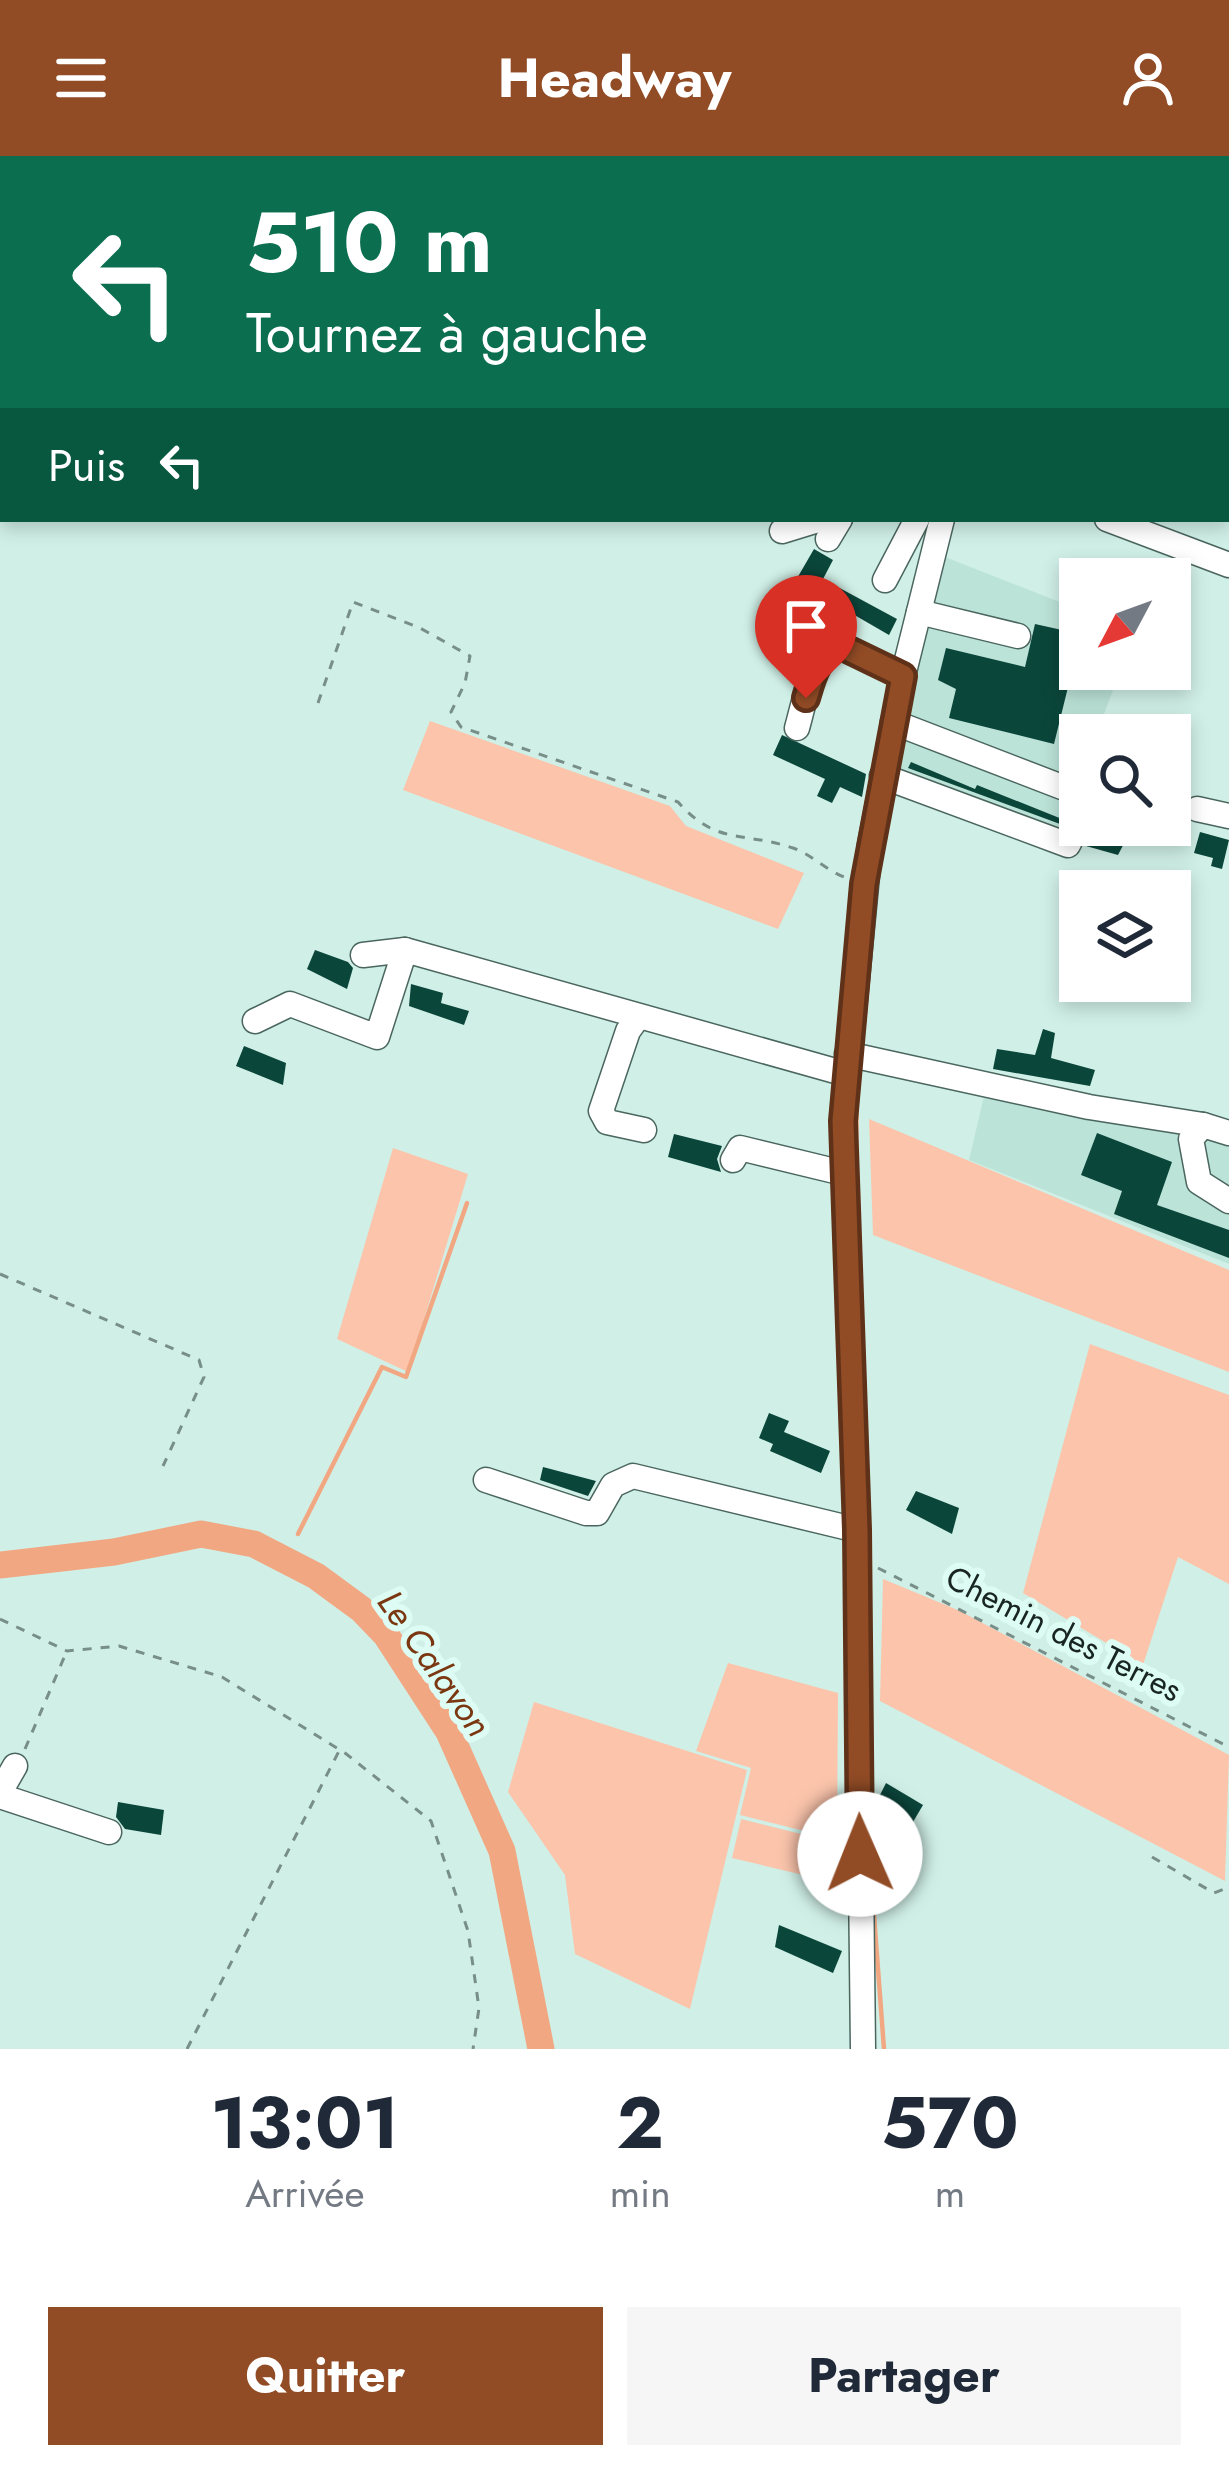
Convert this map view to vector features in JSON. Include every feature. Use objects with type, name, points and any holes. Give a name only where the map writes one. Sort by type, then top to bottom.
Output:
[{"type":"street","points":[[885,580],[915,522]]},
{"type":"street","points":[[863,2049],[857,1530],[843,1174],[846,1064],[864,884],[882,776],[941,522]]},
{"type":"street","points":[[1115,522],[1229,565]]},
{"type":"street","points":[[782,531],[830,526]]},
{"type":"street","points":[[920,612],[1018,636]]},
{"type":"street","points":[[797,728],[814,668],[826,653],[841,646],[903,676]]},
{"type":"street","points":[[892,722],[1059,786]]},
{"type":"street","points":[[882,776],[1059,842]]},
{"type":"street","points":[[1197,809],[1229,816]]},
{"type":"street","points":[[362,955],[405,950],[638,1017],[846,1064],[1229,1133]]},
{"type":"street","points":[[255,1021],[290,1004],[377,1037],[405,950]]},
{"type":"street","points":[[638,1017],[628,1030],[601,1111],[607,1122],[644,1130]]},
{"type":"street","points":[[1203,1125],[1191,1139],[1199,1182],[1229,1202]]},
{"type":"street","points":[[733,1160],[740,1148],[843,1174]]},
{"type":"street","points":[[486,1480],[597,1513],[613,1486],[633,1477],[857,1530]]},
{"type":"street","points":[[14,1766],[0,1794],[109,1832]]},
{"type":"street","points":[[862,2016],[878,2049]]},
{"type":"path","points":[[318,703],[353,602],[420,628],[470,656],[451,712],[460,727],[679,802],[700,826],[719,835],[796,849],[838,876],[864,884]]},
{"type":"path","points":[[0,1274],[199,1360],[204,1377],[163,1466]]},
{"type":"path","name":"Chemin des Terres","points":[[875,1566],[1229,1747]]},
{"type":"path","points":[[0,1619],[67,1651],[118,1646],[222,1677],[340,1750],[431,1821],[468,1931],[479,2008],[473,2049]]},
{"type":"path","points":[[14,1766],[33,1736],[67,1651]]},
{"type":"path","points":[[187,2049],[340,1750]]},
{"type":"path","points":[[1152,1857],[1214,1893],[1229,1887]]},
{"type":"shaded area","points":[[940,555],[1059,602],[1059,690],[1113,690],[1104,714],[1059,714],[1059,844],[884,786]]},
{"type":"shaded area","points":[[430,721],[670,806],[686,826],[804,873],[778,929],[403,790]]},
{"type":"shaded area","points":[[985,1092],[1229,1138],[1229,1264],[969,1160]]},
{"type":"shaded area","points":[[869,1119],[1229,1270],[1229,1372],[873,1235]]},
{"type":"shaded area","points":[[393,1148],[468,1174],[408,1372],[337,1339]]},
{"type":"shaded area","points":[[1090,1344],[1229,1395],[1229,1584],[1178,1557],[1143,1665],[1023,1593]]},
{"type":"shaded area","points":[[883,1579],[960,1611],[1229,1755],[1225,1881],[880,1701]]},
{"type":"shaded area","points":[[728,1663],[838,1693],[837,1839],[740,1815],[751,1768],[696,1751]]},
{"type":"shaded area","points":[[534,1702],[747,1770],[690,2009],[575,1954],[565,1875],[508,1792]]},
{"type":"shaded area","points":[[741,1819],[821,1839],[812,1877],[732,1858]]},
{"type":"building","points":[[814,549],[833,560],[823,579],[897,619],[889,635],[851,613],[848,618],[833,610],[836,604],[810,589],[806,595],[792,587]]},
{"type":"building","points":[[1035,624],[1059,629],[1059,690],[1067,690],[1054,744],[949,718],[956,689],[938,680],[946,648],[1025,667]]},
{"type":"building","points":[[782,735],[866,774],[862,797],[840,787],[832,803],[817,796],[825,779],[773,755]]},
{"type":"building","points":[[911,762],[975,789],[977,785],[1059,818],[1059,824],[908,768]]},
{"type":"building","points":[[1200,832],[1229,840],[1222,869],[1211,866],[1213,858],[1194,853]]},
{"type":"building","points":[[1086,846],[1123,846],[1118,855]]},
{"type":"building","points":[[315,950],[353,968],[347,989],[307,969]]},
{"type":"building","points":[[411,984],[443,993],[441,1003],[469,1011],[464,1025],[409,1006]]},
{"type":"building","points":[[1043,1029],[1055,1033],[1051,1058],[1095,1070],[1090,1086],[993,1069],[997,1049],[1035,1055]]},
{"type":"building","points":[[244,1046],[286,1063],[283,1085],[236,1066]]},
{"type":"building","points":[[1097,1133],[1172,1162],[1157,1205],[1229,1230],[1229,1258],[1114,1214],[1122,1191],[1081,1175]]},
{"type":"building","points":[[674,1134],[722,1146],[717,1159],[721,1172],[668,1157]]},
{"type":"building","points":[[769,1413],[789,1421],[784,1432],[830,1451],[821,1473],[770,1451],[773,1444],[759,1438]]},
{"type":"building","points":[[543,1467],[596,1481],[588,1496],[540,1480]]},
{"type":"building","points":[[916,1491],[959,1508],[952,1534],[906,1510]]},
{"type":"building","points":[[886,1783],[923,1805],[913,1822],[877,1801]]},
{"type":"building","points":[[118,1802],[164,1810],[161,1835],[125,1829],[116,1817]]},
{"type":"building","points":[[779,1925],[842,1951],[833,1973],[775,1947]]},
{"type":"waterway","points":[[856,1147],[857,1092]]},
{"type":"waterway","points":[[298,1534],[382,1367],[406,1377],[467,1203]]},
{"type":"waterway","name":"Le Calavon","points":[[0,1565],[114,1552],[201,1534],[254,1544],[316,1576],[361,1609],[386,1635],[449,1732],[502,1851],[541,2049]]},
{"type":"waterway","points":[[873,1902],[884,2049]]},
{"type":"route","points":[[806,698],[814,668],[826,653],[841,646],[903,676],[864,884],[843,1121],[857,1530],[860,1854]]}]
